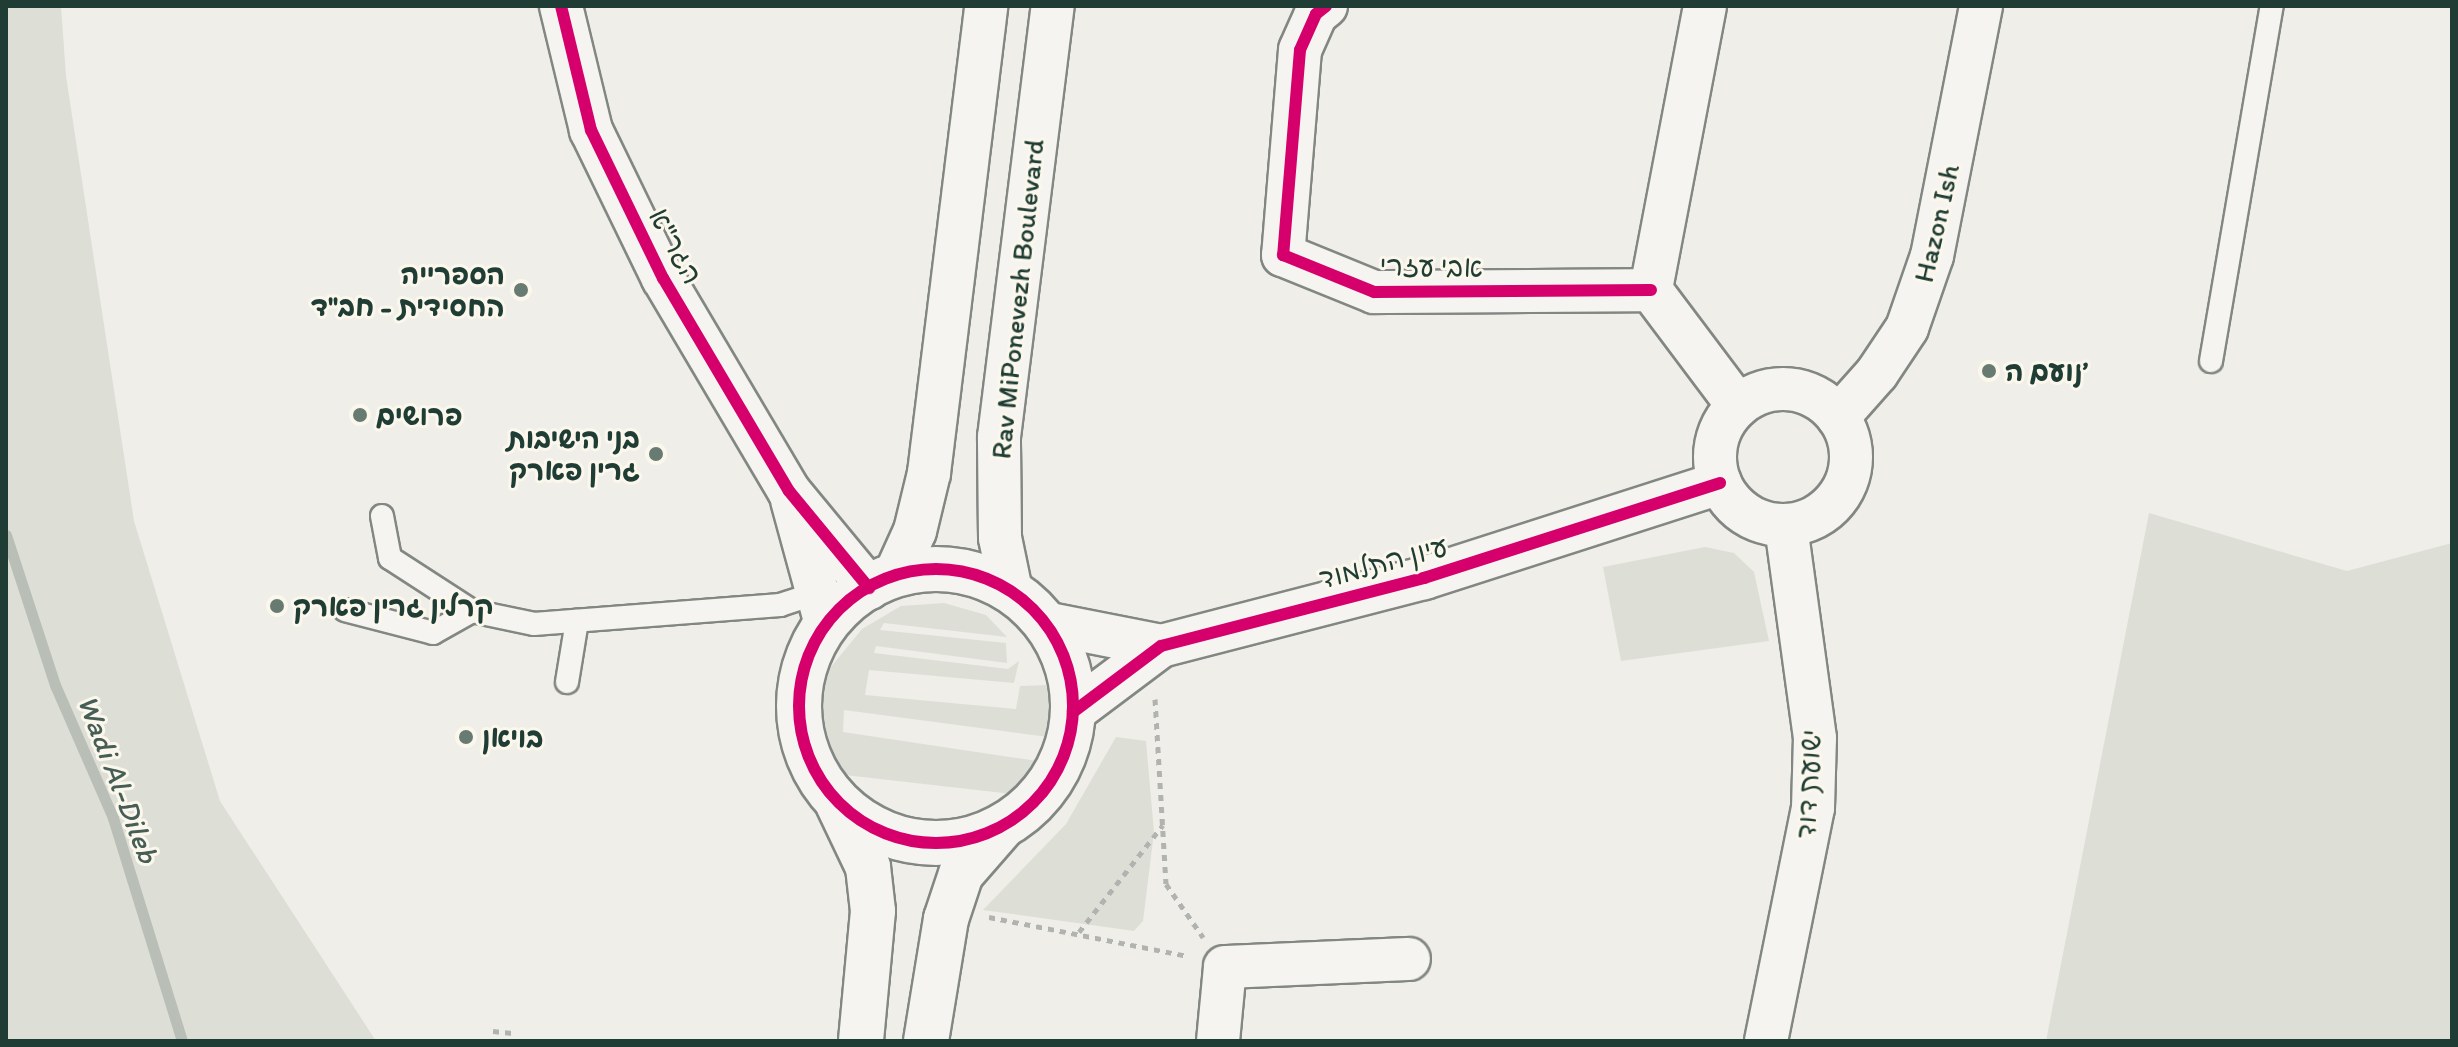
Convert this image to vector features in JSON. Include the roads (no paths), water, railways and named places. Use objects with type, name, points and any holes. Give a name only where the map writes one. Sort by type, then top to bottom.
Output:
[{"type":"street","name":"הגר\"א","points":[[561,6],[591,130],[663,278],[789,491]]},
{"type":"street","points":[[882,582],[915,531],[929,473],[986,6]]},
{"type":"street","name":"Rav MiPonevezh Boulevard","points":[[1011,591],[1000,538],[999,437],[1053,6]]},
{"type":"street","name":"אבי עזרי","points":[[1326,6],[1316,14],[1300,50],[1283,255],[1374,292],[1651,290]]},
{"type":"street","points":[[1705,6],[1651,290],[1738,406]]},
{"type":"street","name":"Hazon Ish","points":[[1838,417],[1877,373],[1907,328],[1932,256],[1981,6]]},
{"type":"street","points":[[1784,389],[1808,393],[1838,417],[1850,443],[1848,479],[1836,500],[1819,513],[1786,526],[1750,517],[1720,483],[1715,455],[1720,432],[1738,406],[1758,393],[1784,389]]},
{"type":"street","name":"עיון התלמוד","points":[[1073,712],[1158,665],[1720,483]]},
{"type":"street","points":[[789,491],[882,582]]},
{"type":"street","points":[[789,491],[822,608],[800,687],[800,728],[813,768],[837,802],[868,867],[873,911],[861,1041]]},
{"type":"street","name":"ישועת דוד","points":[[1766,1041],[1813,808],[1815,738],[1786,526]]},
{"type":"street","points":[[822,608],[882,582],[950,569],[1011,591],[1045,623],[1067,665],[1073,712],[1060,765],[1034,803],[1003,827],[961,874],[946,919],[926,1041]]},
{"type":"street","name":"עיון התלמוד","points":[[1045,623],[1158,665]]},
{"type":"street","points":[[837,802],[871,827],[910,842],[973,839],[1003,827]]},
{"type":"street","points":[[1218,1041],[1225,967],[1409,959]]},
{"type":"lane","points":[[2211,361],[2272,6]]},
{"type":"lane","points":[[382,516],[390,558],[472,611],[534,624],[780,605],[822,608]]},
{"type":"lane","points":[[345,610],[433,633],[472,611]]},
{"type":"lane","points":[[567,682],[577,621]]},
{"type":"waterway","name":"Wadi Al-Dileb","points":[[6,535],[55,685],[113,818],[182,1041]]},
{"type":"place","name":"הספרייה החסידית - חב\"ד","points":[[521,290]]},
{"type":"place","name":"נועם ה’","points":[[1989,371]]},
{"type":"place","name":"פרושים","points":[[360,415]]},
{"type":"place","name":"בני הישיבות גרין פארק","points":[[656,454]]},
{"type":"place","name":"קרלין גרין פארק","points":[[277,606]]},
{"type":"place","name":"בויאן","points":[[466,737]]}]
